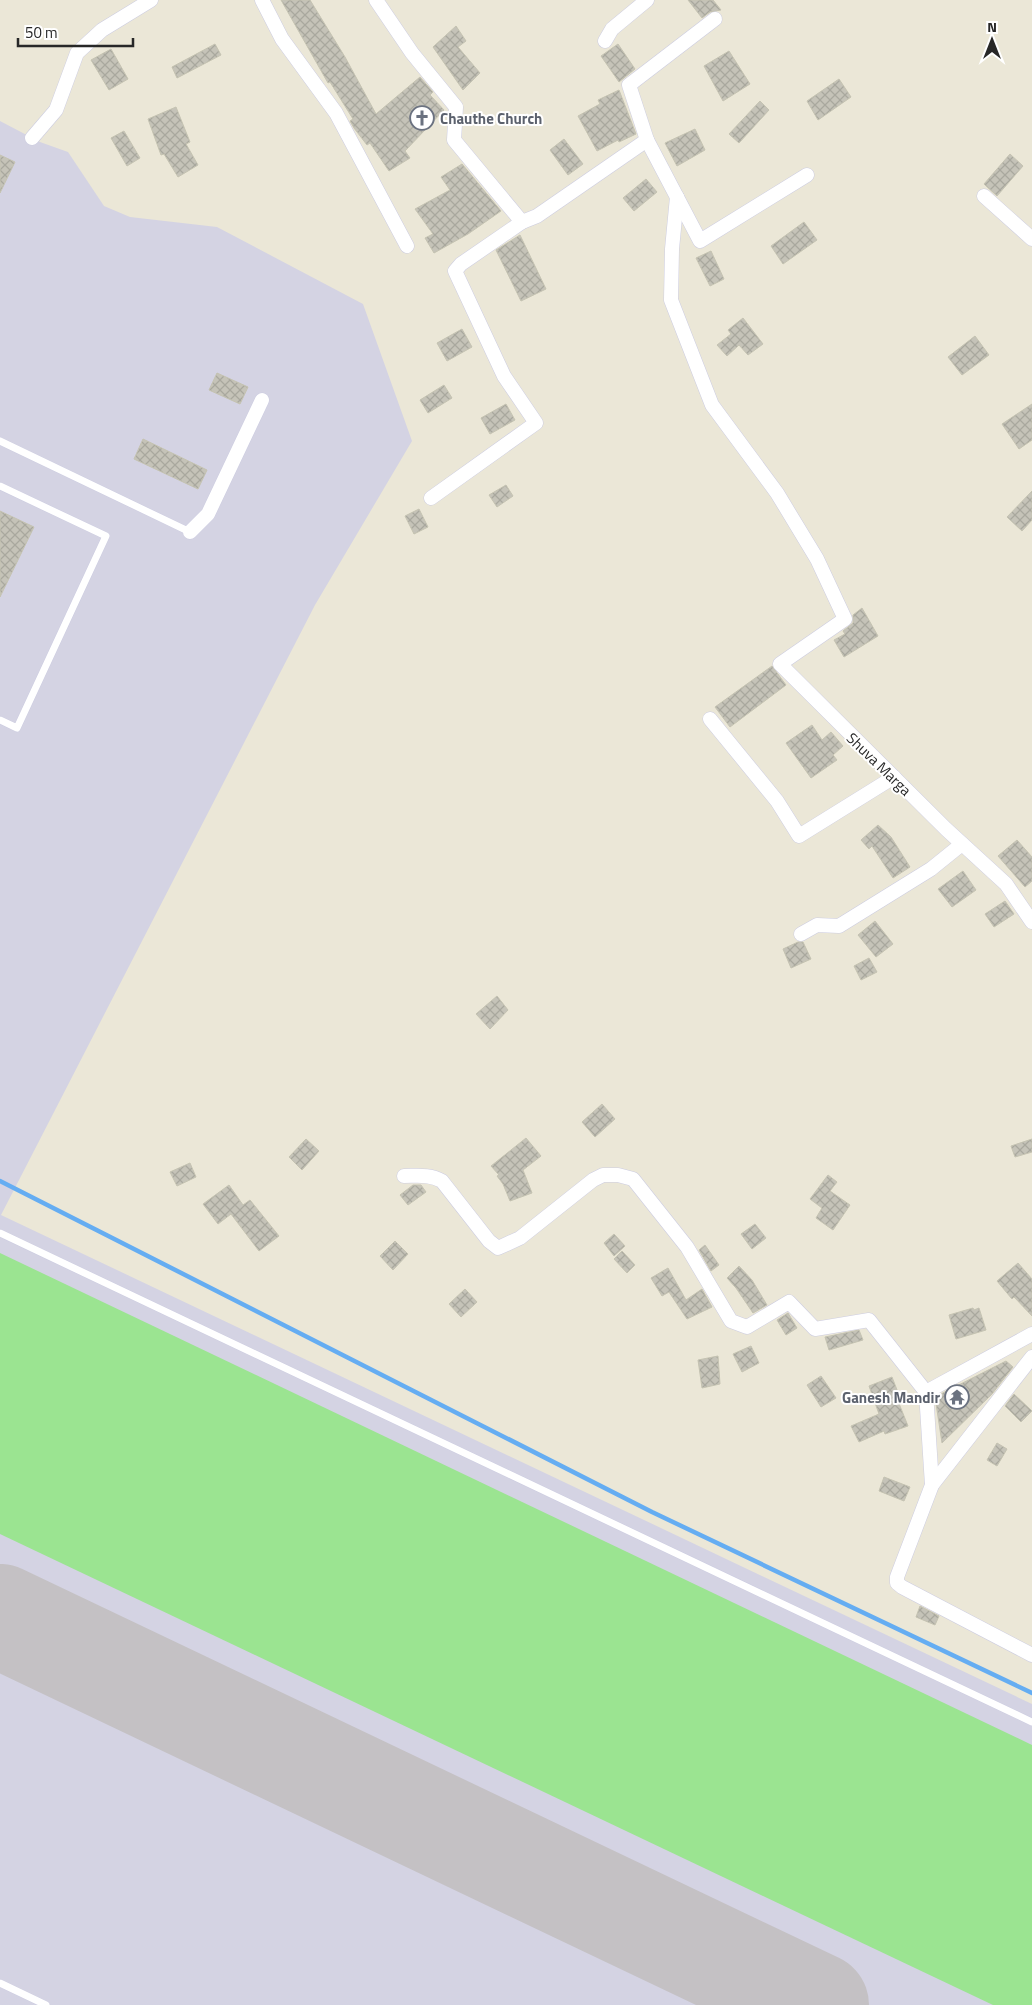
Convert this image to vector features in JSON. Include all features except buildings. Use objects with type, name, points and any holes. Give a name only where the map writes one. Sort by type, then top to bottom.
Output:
[{"type":"street","points":[[32,138],[56,110],[77,53],[102,30],[151,0]]},
{"type":"street","points":[[262,0],[282,39],[336,113],[407,246]]},
{"type":"street","points":[[376,0],[412,53],[456,107],[454,140],[522,222]]},
{"type":"street","points":[[604,41],[612,29],[647,0]]},
{"type":"street","points":[[715,19],[629,85],[646,140],[700,241],[807,175]]},
{"type":"street","points":[[430,498],[536,423],[504,376],[455,271],[461,264],[522,222],[536,216],[646,140]]},
{"type":"street","points":[[984,196],[1032,239]]},
{"type":"street","name":"Shuva Marga","points":[[677,197],[672,249],[671,300],[712,405],[777,493],[817,559],[845,619],[780,664],[962,844],[1006,884],[1032,922]]},
{"type":"street","points":[[190,532],[208,514],[262,400]]},
{"type":"street","points":[[710,719],[777,801],[799,836],[894,777]]},
{"type":"street","points":[[801,934],[817,925],[839,926],[931,869],[962,844]]},
{"type":"street","points":[[404,1176],[422,1176],[442,1181],[489,1241],[498,1248],[504,1247],[520,1238],[593,1180],[603,1175],[618,1175],[633,1179],[687,1247],[732,1321],[747,1327],[789,1302],[815,1330],[869,1320],[926,1392],[932,1485]]},
{"type":"street","points":[[926,1392],[1032,1334]]},
{"type":"street","points":[[1032,1358],[932,1485],[897,1577],[897,1583],[1032,1655]]},
{"type":"lane","points":[[0,441],[190,532]]},
{"type":"lane","points":[[0,486],[106,536],[17,728],[0,720]]},
{"type":"lane","points":[[0,1233],[1032,1722]]},
{"type":"lane","points":[[0,1983],[46,2005]]},
{"type":"shaded area","points":[[0,121],[40,142],[68,152],[104,206],[130,217],[217,227],[363,304],[412,441],[315,605],[1,1215],[1032,1704],[1032,2005],[0,2005]]},
{"type":"green space","points":[[0,1253],[1032,1745],[1032,2005],[993,2005],[0,1534]]},
{"type":"waterway","points":[[0,1181],[652,1512],[1032,1693]]},
{"type":"runway","points":[[0,1616],[817,2005]]},
{"type":"place","name":"Chauthe Church","points":[[422,118]]},
{"type":"place","name":"Ganesh Mandir","points":[[957,1397]]}]
